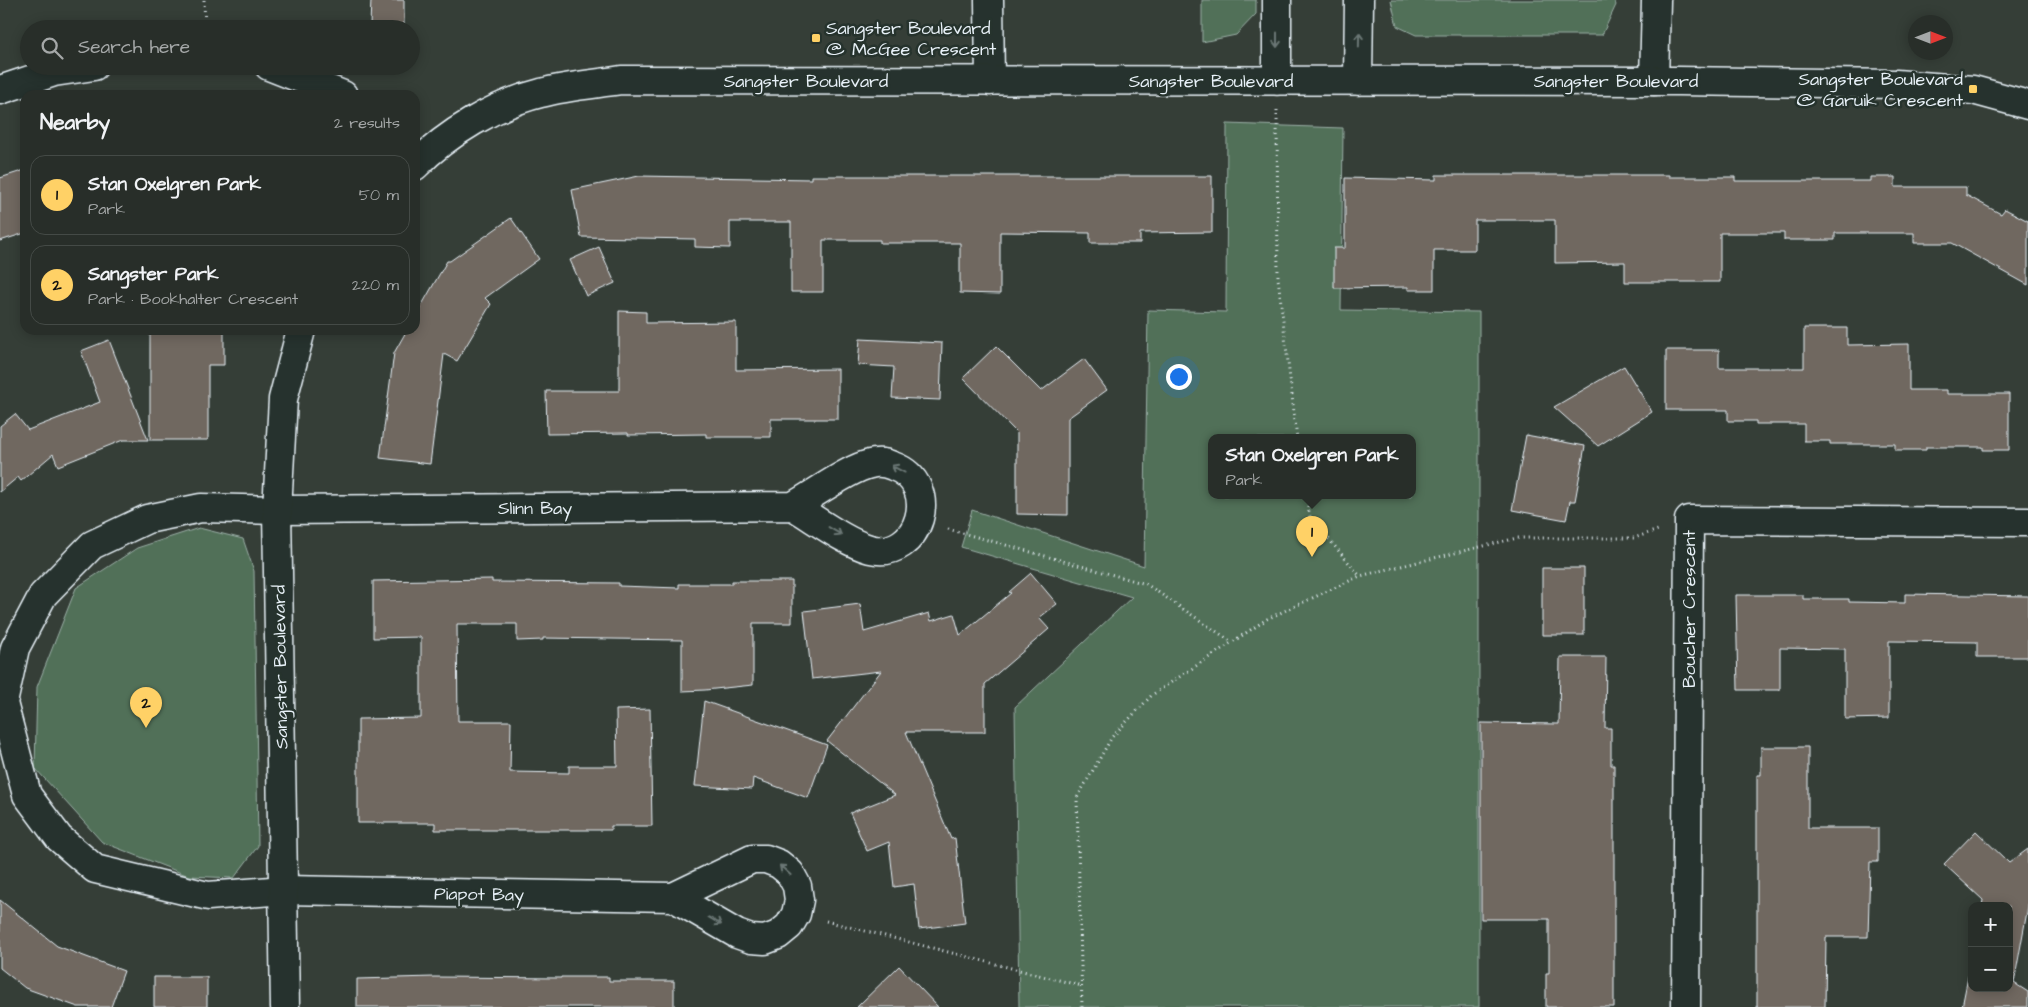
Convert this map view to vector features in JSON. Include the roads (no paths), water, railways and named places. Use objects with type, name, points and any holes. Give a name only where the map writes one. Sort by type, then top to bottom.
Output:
[{"type":"street","points":[[989,0],[990,81]]},
{"type":"street","points":[[1277,0],[1277,81]]},
{"type":"street","points":[[1358,81],[1359,0]]},
{"type":"street","points":[[1654,81],[1656,0]]},
{"type":"street","points":[[0,90],[45,75]]},
{"type":"street","points":[[292,75],[329,90]]},
{"type":"street","name":"Sangster Boulevard","points":[[420,154],[484,114],[532,96],[621,80],[1654,81],[1906,85],[1974,90],[2028,105]]},
{"type":"street","name":"Sangster Boulevard","points":[[285,1007],[277,510],[283,399],[300,335]]},
{"type":"street","name":"Slinn Bay","points":[[284,890],[208,896],[96,869],[59,838],[27,794],[3,703],[14,648],[43,595],[92,545],[147,519],[201,508],[277,510],[793,506],[856,469],[871,464],[886,464],[900,468],[911,478],[919,491],[922,506],[919,521],[912,534],[900,544],[886,549],[872,549],[857,544],[793,506]]},
{"type":"street","name":"Boucher Crescent","points":[[1686,1007],[1689,520],[2028,522]]},
{"type":"street","name":"Piapot Bay","points":[[284,890],[673,897],[738,864],[752,859],[766,859],[779,864],[790,873],[797,886],[799,900],[796,914],[789,926],[778,935],[765,940],[751,939],[737,934],[673,897]]},
{"type":"place","name":"Sangster Boulevard @ McGee Crescent","points":[[816,38]]},
{"type":"place","name":"Sangster Boulevard @ Garuik Crescent","points":[[1973,89]]},
{"type":"place","name":"Stan Oxelgren Park","points":[[1312,557]]},
{"type":"place","name":"Sangster Park","points":[[146,728]]}]
